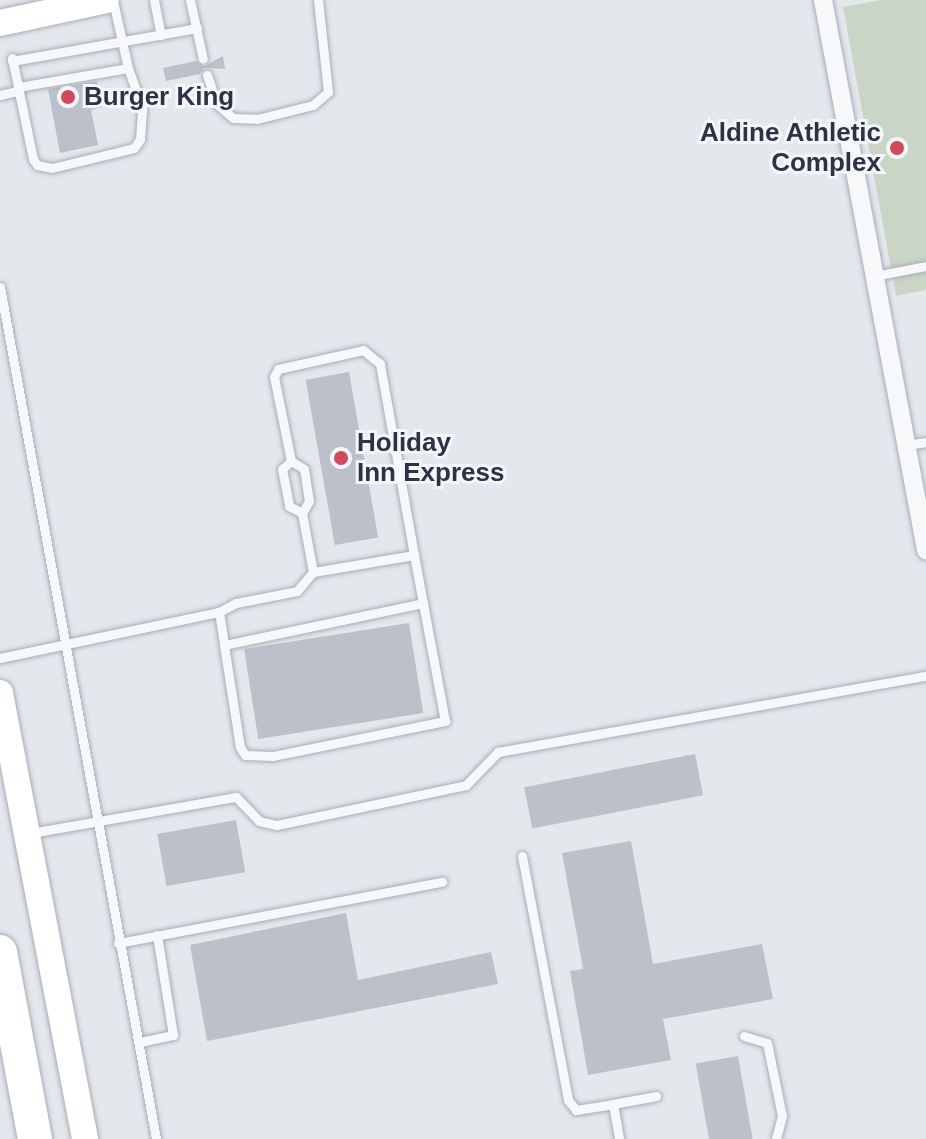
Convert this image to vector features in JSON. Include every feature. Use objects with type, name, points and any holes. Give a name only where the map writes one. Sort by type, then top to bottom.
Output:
[{"type":"highway","points":[[0,952],[35,1139]]},
{"type":"main road","points":[[0,23],[106,0]]},
{"type":"main road","points":[[0,693],[85,1139]]},
{"type":"street","points":[[823,0],[926,550]]},
{"type":"lane","points":[[113,0],[121,39],[128,68],[134,75],[144,126],[134,148],[52,168],[37,165],[12,60],[121,39],[197,28]]},
{"type":"lane","points":[[154,0],[161,35]]},
{"type":"lane","points":[[190,0],[203,59]]},
{"type":"lane","points":[[207,75],[217,104],[233,118],[257,119],[313,105],[328,92],[318,0]]},
{"type":"lane","points":[[0,95],[128,68]]},
{"type":"lane","points":[[874,276],[926,266]]},
{"type":"lane","points":[[0,287],[156,1139]]},
{"type":"lane","points":[[219,612],[245,755],[273,756],[445,721],[380,364],[363,350],[278,369],[274,377],[291,461],[304,469],[309,501],[302,513],[313,572]]},
{"type":"lane","points":[[907,445],[926,442]]},
{"type":"lane","points":[[291,461],[282,469],[289,506],[302,513]]},
{"type":"lane","points":[[0,658],[219,612],[236,603],[297,591],[313,572],[414,555]]},
{"type":"lane","points":[[224,645],[423,603]]},
{"type":"lane","points":[[27,834],[236,797],[259,821],[277,825],[466,785],[498,752],[926,676]]},
{"type":"lane","points":[[522,856],[568,1100],[576,1110],[656,1096]]},
{"type":"lane","points":[[118,943],[442,882]]},
{"type":"lane","points":[[140,1042],[173,1035],[157,935]]},
{"type":"lane","points":[[744,1036],[767,1043],[782,1116],[776,1139]]},
{"type":"lane","points":[[613,1104],[619,1139]]},
{"type":"green space","name":"Aldine Athletic Complex","points":[[880,0],[926,0],[926,290],[896,296],[843,7]]},
{"type":"building","points":[[223,56],[225,69],[205,68],[200,74],[166,81],[163,68],[196,61],[204,66]]},
{"type":"building","points":[[97,81],[102,107],[91,110],[98,145],[60,153],[48,89]]},
{"type":"building","name":"Holiday Inn Express","points":[[349,372],[378,537],[335,545],[306,380]]},
{"type":"building","points":[[409,623],[423,713],[258,739],[244,649]]},
{"type":"building","points":[[695,754],[703,795],[532,828],[524,787]]},
{"type":"building","points":[[236,820],[245,872],[166,886],[157,834]]},
{"type":"building","points":[[631,841],[653,964],[762,944],[773,999],[663,1019],[671,1060],[588,1075],[570,971],[583,969],[562,853]]},
{"type":"building","points":[[346,913],[358,980],[491,952],[498,984],[207,1041],[190,945]]},
{"type":"building","points":[[738,1056],[753,1139],[709,1139],[696,1063]]},
{"type":"place","name":"Burger King","points":[[68,97]]},
{"type":"place","name":"Aldine Athletic Complex","points":[[897,148]]},
{"type":"place","name":"Holiday Inn Express","points":[[341,458]]}]
